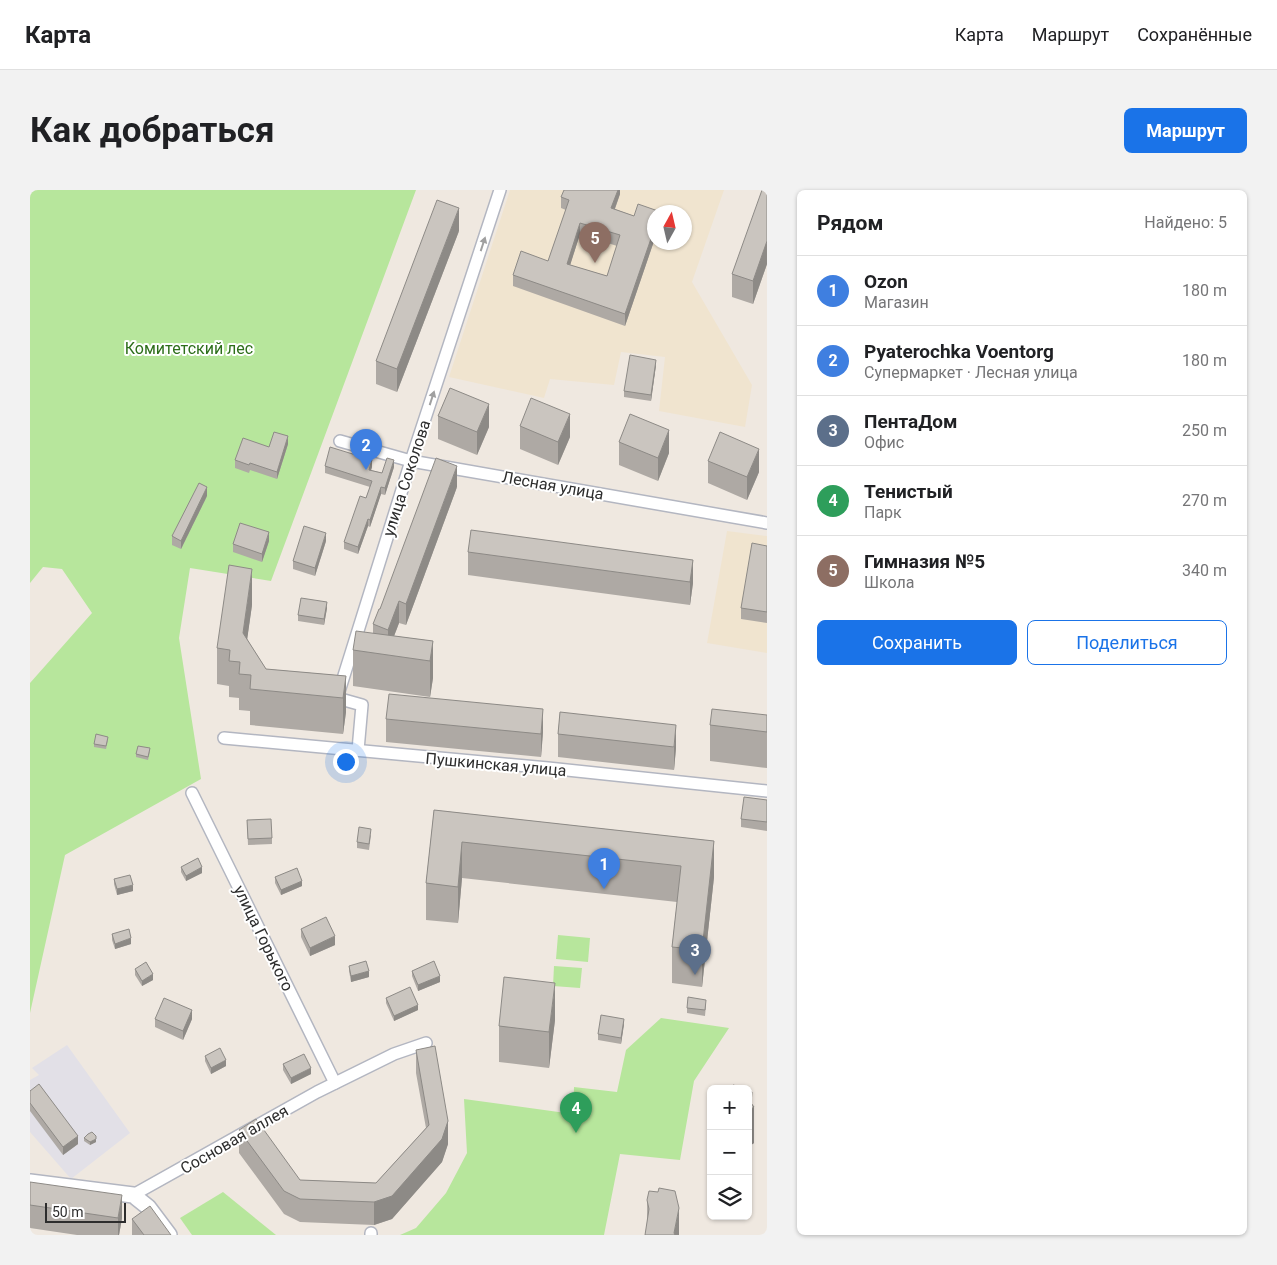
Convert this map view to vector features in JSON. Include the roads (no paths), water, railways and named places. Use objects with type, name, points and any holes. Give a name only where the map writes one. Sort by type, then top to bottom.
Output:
[{"type":"street","name":"улица Соколова","points":[[358,750],[362,705],[337,698],[411,461],[500,190]]},
{"type":"street","name":"Лесная улица","points":[[340,440],[411,461],[767,524]]},
{"type":"street","name":"Пушкинская улица","points":[[224,738],[767,791]]},
{"type":"street","name":"улица Горького","points":[[192,793],[335,1082]]},
{"type":"street","name":"Сосновая аллея","points":[[133,1195],[335,1082],[394,1054],[426,1043]]},
{"type":"street","points":[[30,1182],[133,1195],[148,1207],[169,1235]]},
{"type":"place","name":"Гимназия №5","points":[[595,263]]},
{"type":"place","name":"Pyaterochka Voentorg","points":[[366,470]]},
{"type":"place","name":"Ozon","points":[[604,889]]},
{"type":"place","name":"ПентаДом","points":[[695,975]]},
{"type":"place","name":"Тенистый","points":[[576,1133]]},
{"type":"park label","name":"Комитетский лес","points":[[189,348]]}]
